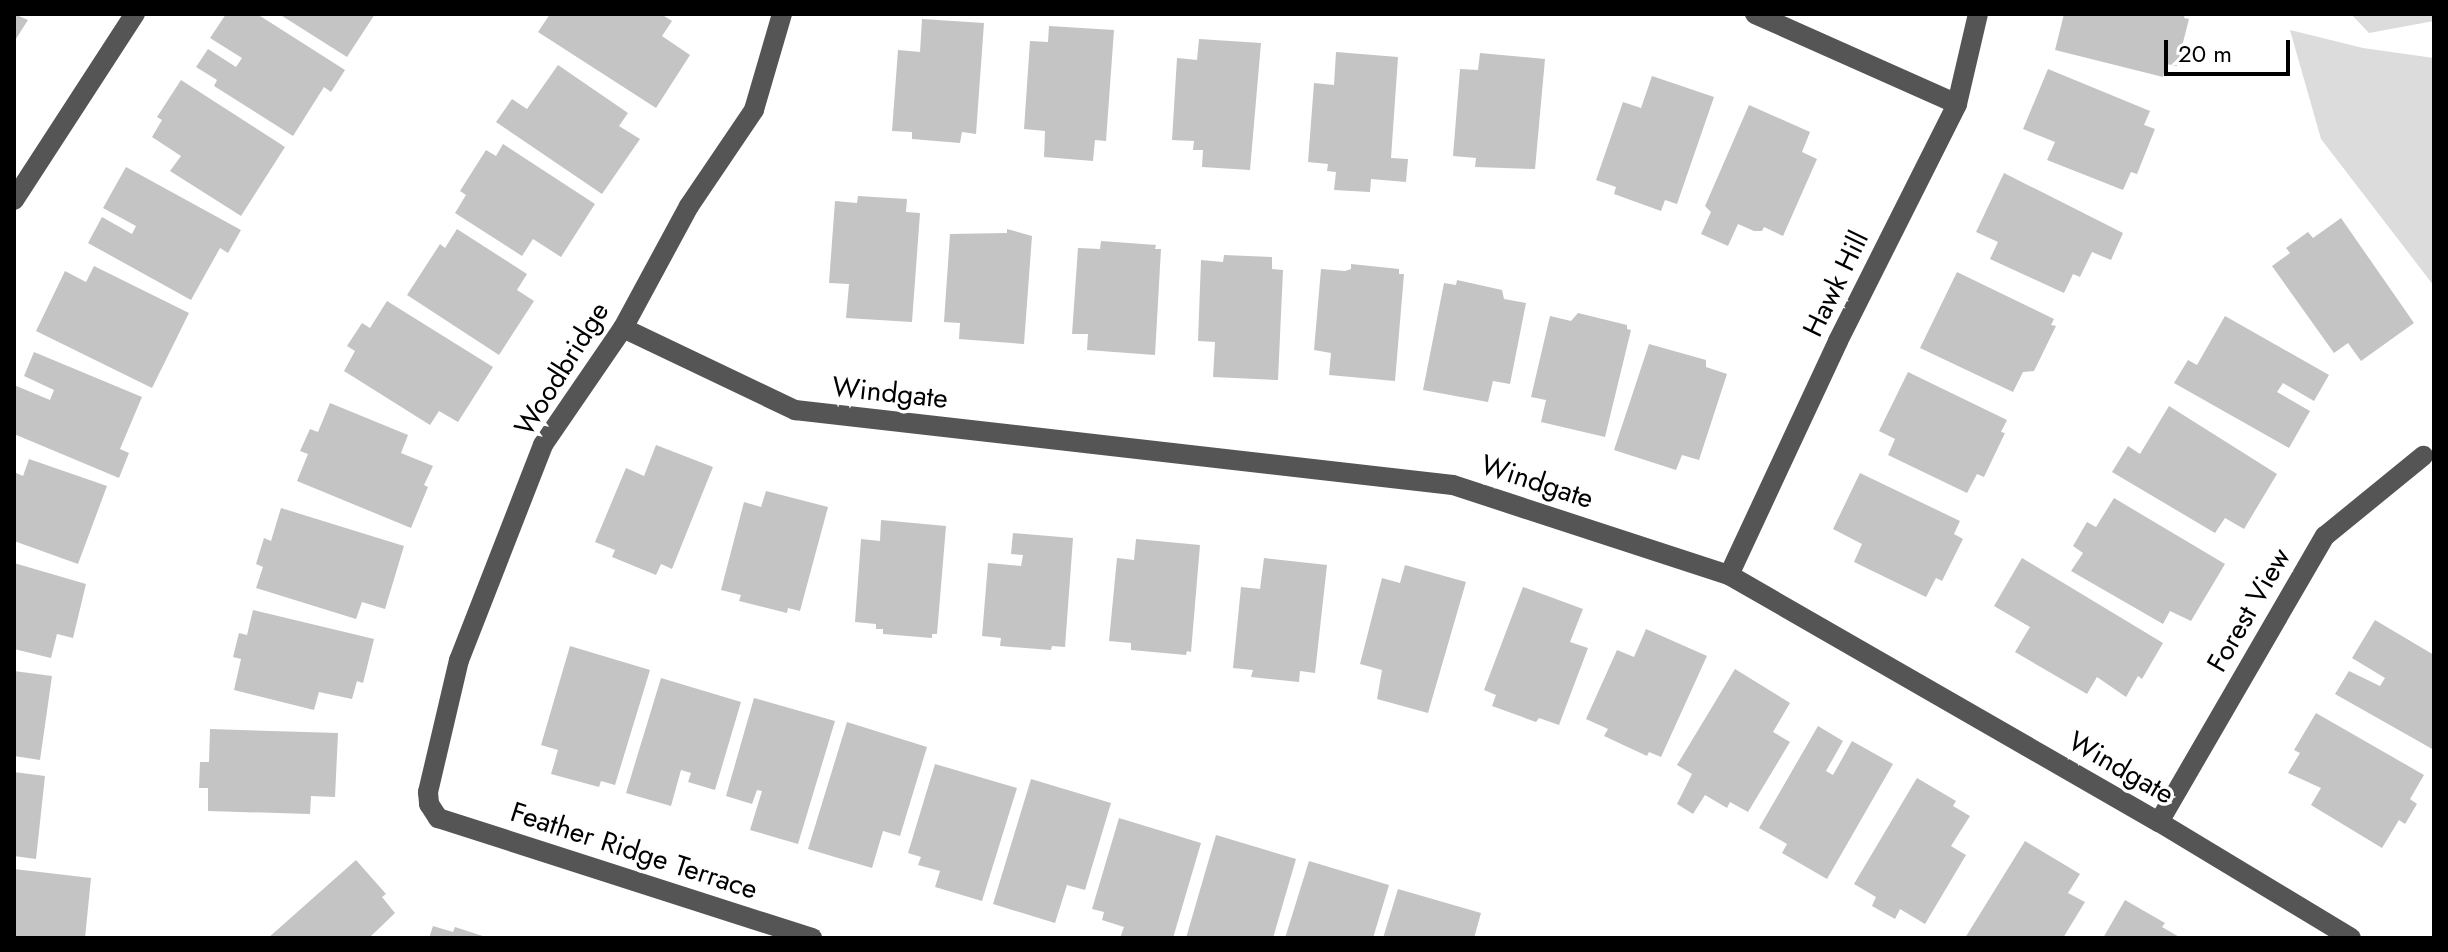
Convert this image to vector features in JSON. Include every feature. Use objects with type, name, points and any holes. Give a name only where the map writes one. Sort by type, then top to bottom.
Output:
[{"type":"street","points":[[14,200],[135,14]]},
{"type":"street","name":"Woodbridge","points":[[438,818],[429,804],[428,792],[459,660],[543,445],[623,328],[689,206],[754,110],[782,14]]},
{"type":"street","points":[[1755,14],[1957,104]]},
{"type":"street","name":"Hawk Hill","points":[[1729,575],[1838,341],[1957,104],[1978,14]]},
{"type":"street","name":"Windgate","points":[[623,328],[795,410],[1453,485],[1729,575],[2159,822],[2351,938]]},
{"type":"street","name":"Forest View","points":[[2159,822],[2325,536],[2423,456]]},
{"type":"street","name":"Feather Ridge Terrace","points":[[438,818],[812,938]]},
{"type":"shaded area","points":[[2351,14],[2434,14],[2434,21],[2369,33]]},
{"type":"shaded area","points":[[2290,30],[2363,48],[2434,58],[2434,286],[2321,139]]},
{"type":"building","points":[[14,14],[28,20],[14,42]]},
{"type":"building","points":[[226,14],[257,14],[345,70],[331,92],[324,87],[293,136],[214,86],[217,80],[196,67],[208,49],[236,67],[242,58],[210,38]]},
{"type":"building","points":[[279,14],[375,14],[347,57]]},
{"type":"building","points":[[550,14],[661,14],[672,21],[662,36],[690,55],[656,108],[538,32]]},
{"type":"building","points":[[2064,14],[2185,14],[2184,18],[2189,19],[2177,66],[2166,64],[2163,77],[2055,50]]},
{"type":"building","points":[[922,19],[984,23],[976,134],[962,132],[960,143],[912,139],[912,132],[892,131],[898,50],[920,52]]},
{"type":"building","points":[[1049,26],[1114,30],[1106,141],[1095,140],[1093,161],[1044,157],[1045,131],[1024,129],[1030,41],[1048,42]]},
{"type":"building","points":[[1199,39],[1261,43],[1250,170],[1202,167],[1203,150],[1193,150],[1194,141],[1172,140],[1177,58],[1197,60]]},
{"type":"building","points":[[1336,52],[1398,57],[1391,158],[1408,159],[1406,182],[1371,179],[1370,192],[1334,190],[1336,172],[1327,171],[1328,164],[1308,162],[1314,83],[1334,85]]},
{"type":"building","points":[[1480,53],[1545,59],[1535,169],[1475,167],[1476,158],[1453,156],[1460,69],[1478,70]]},
{"type":"building","points":[[558,65],[628,113],[619,126],[640,139],[602,194],[496,122],[512,99],[527,109]]},
{"type":"building","points":[[2048,69],[2150,111],[2144,125],[2155,129],[2137,174],[2131,172],[2123,190],[2047,160],[2055,142],[2023,129]]},
{"type":"building","points":[[1652,76],[1714,97],[1677,204],[1665,200],[1661,211],[1614,194],[1616,187],[1596,180],[1623,102],[1641,108]]},
{"type":"building","points":[[181,80],[285,147],[241,216],[170,171],[181,156],[152,137],[162,120],[157,117]]},
{"type":"building","points":[[1749,105],[1810,132],[1802,152],[1817,159],[1783,236],[1764,227],[1762,231],[1754,231],[1738,224],[1728,246],[1701,234],[1711,212],[1705,206]]},
{"type":"building","points":[[503,144],[595,204],[561,257],[533,239],[522,256],[455,213],[466,195],[460,191],[486,150],[496,156]]},
{"type":"building","points":[[126,167],[241,230],[228,253],[220,248],[191,300],[88,243],[102,217],[132,234],[136,226],[103,208]]},
{"type":"building","points":[[2004,173],[2123,233],[2111,260],[2092,252],[2080,277],[2073,274],[2064,293],[1990,259],[1998,242],[1976,232]]},
{"type":"building","points":[[858,196],[907,199],[906,212],[920,213],[912,322],[846,318],[849,284],[829,283],[835,201],[857,203]]},
{"type":"building","points":[[2341,218],[2414,323],[2361,361],[2348,343],[2334,353],[2272,266],[2290,253],[2286,248],[2308,232],[2313,238]]},
{"type":"building","points":[[457,229],[527,274],[517,290],[534,301],[499,355],[407,295],[440,244],[445,248]]},
{"type":"building","points":[[1007,229],[1032,236],[1024,344],[959,339],[960,323],[944,322],[950,234],[1007,233]]},
{"type":"building","points":[[1101,241],[1156,245],[1155,249],[1161,249],[1155,355],[1087,350],[1088,334],[1072,334],[1078,248],[1100,249]]},
{"type":"building","points":[[1224,255],[1272,257],[1272,269],[1283,270],[1278,380],[1213,377],[1215,342],[1198,341],[1201,260],[1223,262]]},
{"type":"building","points":[[1351,264],[1399,269],[1399,274],[1404,274],[1395,381],[1329,375],[1331,353],[1314,350],[1321,269],[1345,271],[1351,269]]},
{"type":"building","points":[[94,266],[189,313],[152,388],[36,331],[65,271],[86,282]]},
{"type":"building","points":[[1957,272],[2054,319],[2051,325],[2056,326],[2034,371],[2023,372],[2013,392],[1920,348]]},
{"type":"building","points":[[1457,280],[1502,290],[1504,299],[1526,303],[1510,384],[1493,381],[1488,402],[1423,390],[1444,283],[1456,285]]},
{"type":"building","points":[[387,301],[493,367],[458,422],[439,411],[430,425],[344,371],[355,351],[347,346],[362,323],[370,328]]},
{"type":"building","points":[[1578,313],[1627,325],[1627,329],[1631,330],[1605,437],[1541,422],[1546,400],[1531,397],[1550,316],[1571,321]]},
{"type":"building","points":[[2225,316],[2329,375],[2314,401],[2283,383],[2277,392],[2310,411],[2289,448],[2174,383],[2188,360],[2197,365]]},
{"type":"building","points":[[1649,344],[1706,360],[1706,367],[1727,374],[1699,460],[1682,455],[1676,470],[1614,450]]},
{"type":"building","points":[[34,352],[142,397],[120,449],[129,453],[119,478],[14,434],[14,385],[50,400],[54,390],[24,376]]},
{"type":"building","points":[[1908,372],[2007,420],[2001,432],[2005,433],[1984,477],[1977,474],[1967,493],[1888,455],[1895,439],[1879,431]]},
{"type":"building","points":[[330,403],[408,435],[401,453],[433,466],[411,528],[297,481],[308,454],[300,451],[310,429],[318,432]]},
{"type":"building","points":[[2169,406],[2277,474],[2244,529],[2225,518],[2215,533],[2112,472],[2128,446],[2140,454]]},
{"type":"building","points":[[656,445],[713,467],[672,569],[661,564],[656,575],[612,557],[615,550],[595,542],[626,468],[644,476]]},
{"type":"building","points":[[29,459],[107,486],[78,564],[14,541],[14,472],[23,476]]},
{"type":"building","points":[[1860,473],[1960,521],[1954,534],[1963,539],[1942,581],[1936,578],[1926,597],[1854,562],[1862,544],[1833,529]]},
{"type":"building","points":[[766,491],[828,507],[800,611],[788,608],[787,613],[739,601],[741,595],[721,590],[744,502],[761,507]]},
{"type":"building","points":[[2114,498],[2225,564],[2191,621],[2170,611],[2163,624],[2071,571],[2083,553],[2073,546],[2087,522],[2096,527]]},
{"type":"building","points":[[281,508],[404,546],[385,609],[362,602],[356,619],[256,588],[263,567],[256,564],[264,538],[271,541]]},
{"type":"building","points":[[881,520],[946,526],[937,634],[932,634],[932,638],[883,634],[883,629],[876,629],[876,624],[855,622],[861,539],[880,541]]},
{"type":"building","points":[[1013,533],[1073,538],[1065,647],[1052,646],[1051,650],[1000,646],[1001,638],[982,636],[988,563],[1021,566],[1023,555],[1011,554]]},
{"type":"building","points":[[1136,539],[1200,545],[1191,652],[1187,651],[1186,655],[1131,650],[1131,643],[1109,641],[1117,558],[1134,560]]},
{"type":"building","points":[[1264,558],[1327,565],[1315,673],[1300,671],[1299,682],[1251,677],[1253,670],[1233,668],[1241,587],[1260,589]]},
{"type":"building","points":[[2022,558],[2163,643],[2142,679],[2138,676],[2126,697],[2097,677],[2087,694],[2015,652],[2030,627],[1994,606]]},
{"type":"building","points":[[14,563],[86,584],[73,638],[57,634],[51,658],[14,649]]},
{"type":"building","points":[[1405,565],[1466,582],[1428,713],[1377,699],[1382,670],[1360,664],[1382,578],[1400,583]]},
{"type":"building","points":[[1523,587],[1583,609],[1570,642],[1588,648],[1559,725],[1539,718],[1536,722],[1492,706],[1496,695],[1484,690]]},
{"type":"building","points":[[253,610],[374,639],[363,683],[357,681],[352,699],[319,692],[314,710],[234,690],[241,659],[233,657],[239,633],[247,635]]},
{"type":"building","points":[[2375,620],[2434,655],[2434,750],[2335,694],[2349,671],[2380,686],[2385,678],[2352,658]]},
{"type":"building","points":[[1646,629],[1707,656],[1661,757],[1649,752],[1647,756],[1604,736],[1608,729],[1586,719],[1617,650],[1634,657]]},
{"type":"building","points":[[570,646],[650,670],[615,785],[601,781],[599,787],[551,774],[558,750],[541,745]]},
{"type":"building","points":[[1735,669],[1790,703],[1773,732],[1790,742],[1748,812],[1730,802],[1727,808],[1705,795],[1693,814],[1677,804],[1692,774],[1677,765]]},
{"type":"building","points":[[14,671],[52,676],[40,760],[14,756]]},
{"type":"building","points":[[661,678],[741,702],[715,790],[688,782],[691,773],[681,770],[671,806],[626,793]]},
{"type":"building","points":[[754,698],[835,721],[798,844],[750,830],[762,791],[757,790],[752,804],[726,796]]},
{"type":"building","points":[[2316,713],[2424,775],[2410,799],[2417,804],[2405,824],[2399,820],[2382,848],[2311,805],[2321,788],[2288,773],[2300,753],[2294,750]]},
{"type":"building","points":[[847,722],[927,747],[900,836],[883,831],[872,868],[808,849]]},
{"type":"building","points":[[1818,726],[1843,741],[1826,771],[1833,775],[1852,741],[1893,764],[1827,879],[1782,853],[1787,844],[1759,828]]},
{"type":"building","points":[[210,729],[338,733],[335,797],[311,796],[310,814],[208,811],[208,788],[199,788],[200,762],[209,762]]},
{"type":"building","points":[[935,764],[1017,788],[982,901],[935,887],[940,871],[918,865],[921,857],[908,853]]},
{"type":"building","points":[[14,772],[45,776],[36,859],[14,856]]},
{"type":"building","points":[[1917,778],[1956,801],[1953,806],[1970,816],[1951,846],[1966,855],[1925,924],[1900,909],[1895,919],[1872,906],[1876,897],[1854,884]]},
{"type":"building","points":[[1031,779],[1111,803],[1085,890],[1067,885],[1055,923],[993,904]]},
{"type":"building","points":[[1119,818],[1201,843],[1173,938],[1120,938],[1124,927],[1102,920],[1104,912],[1092,909]]},
{"type":"building","points":[[1216,835],[1296,859],[1273,938],[1186,938]]},
{"type":"building","points":[[2025,841],[2080,874],[2068,893],[2085,902],[2063,938],[1965,938]]},
{"type":"building","points":[[356,860],[386,894],[382,897],[395,913],[369,938],[268,938]]},
{"type":"building","points":[[1309,861],[1389,885],[1373,938],[1285,938]]},
{"type":"building","points":[[14,869],[91,878],[85,938],[14,938]]},
{"type":"building","points":[[1398,889],[1481,913],[1474,938],[1383,938]]},
{"type":"building","points":[[2125,900],[2165,923],[2162,927],[2181,938],[2103,938]]},
{"type":"building","points":[[433,926],[453,932],[455,927],[489,938],[429,938]]}]
